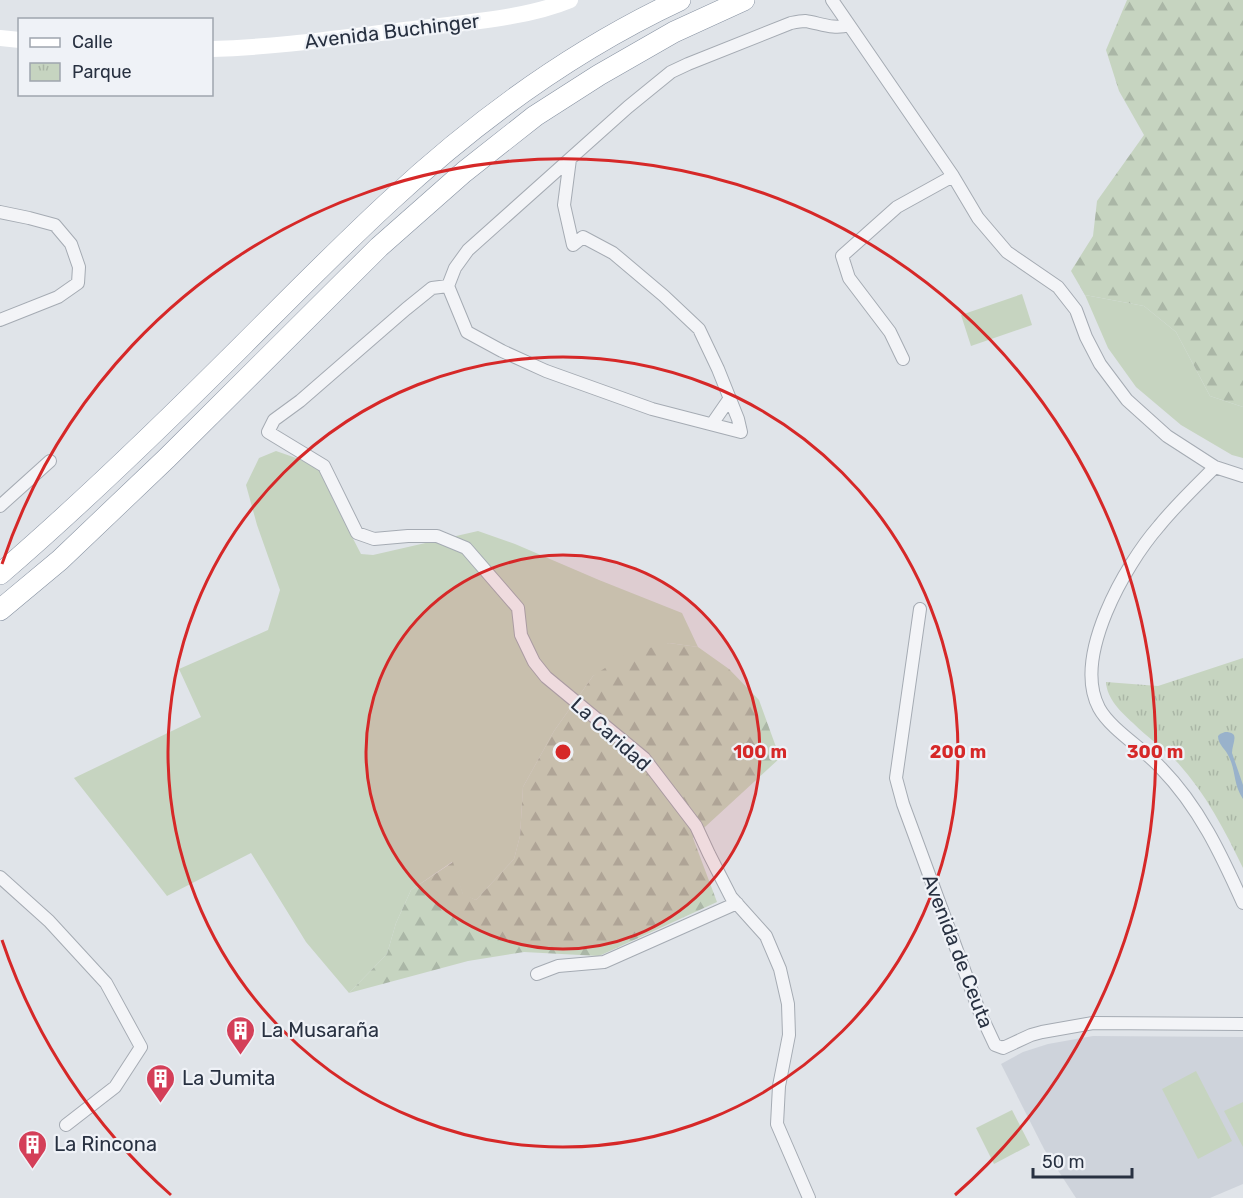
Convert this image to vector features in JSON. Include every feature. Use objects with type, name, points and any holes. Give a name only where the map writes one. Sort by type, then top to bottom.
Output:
[{"type":"highway","points":[[0,574],[45,536],[175,412],[390,200],[449,149],[482,122],[549,75],[624,28],[680,0]]},
{"type":"highway","points":[[0,610],[60,560],[167,458],[379,247],[464,172],[535,116],[599,75],[674,33],[744,0]]},
{"type":"street","name":"Avenida Buchinger","points":[[213,49],[303,42],[462,23],[532,12],[570,0]]},
{"type":"street","points":[[833,2],[953,176],[978,218],[1007,252],[1058,287],[1076,310],[1086,337],[1100,364],[1127,400],[1167,436],[1215,467],[1243,476]]},
{"type":"street","points":[[570,159],[564,205],[573,245],[583,237],[613,253],[664,296],[699,330],[730,398],[741,432],[652,409],[546,370],[502,351],[467,332],[448,286],[455,268],[468,250],[570,159],[671,72],[791,22],[804,21],[834,27],[849,25]]},
{"type":"street","points":[[0,38],[18,40]]},
{"type":"street","points":[[903,359],[890,332],[849,278],[842,255],[897,207],[953,176]]},
{"type":"street","points":[[0,212],[55,225],[71,244],[79,267],[78,283],[58,297],[0,320]]},
{"type":"street","name":"La Caridad","points":[[448,286],[432,288],[406,309],[300,401],[274,420],[268,432],[324,466],[357,533],[374,539],[437,536],[465,548],[518,608],[520,635],[534,662],[546,677],[644,758],[696,826],[731,897],[766,936],[780,969],[788,1004],[789,1035],[779,1086],[777,1124],[809,1198]]},
{"type":"street","points":[[712,424],[730,398]]},
{"type":"street","points":[[0,506],[50,461]]},
{"type":"street","points":[[1215,467],[1158,527],[1116,590],[1109,604],[1095,649],[1092,681],[1095,698],[1101,711],[1111,723],[1160,766],[1197,813],[1243,903]]},
{"type":"street","name":"Avenida de Ceuta","points":[[920,609],[896,778],[903,804],[939,903],[980,1013],[995,1045],[1003,1048],[1031,1035],[1093,1023],[1243,1024]]},
{"type":"street","points":[[0,877],[49,921],[106,983],[141,1047],[115,1087],[66,1125]]},
{"type":"street","points":[[537,974],[558,966],[604,962],[736,903]]},
{"type":"shaded area","points":[[1093,1036],[1243,1037],[1243,1184],[1210,1198],[1076,1198],[1044,1149],[1001,1064],[1023,1052],[1048,1044]]},
{"type":"green space","points":[[1127,0],[1243,0],[1243,407],[1210,396],[1176,332],[1144,306],[1085,295],[1071,271],[1093,236],[1097,201],[1144,135],[1119,91],[1106,50]]},
{"type":"green space","points":[[1022,294],[1032,325],[971,346],[961,315]]},
{"type":"green space","points":[[1085,295],[1144,306],[1176,332],[1210,396],[1243,407],[1243,458],[1232,455],[1181,425],[1136,387],[1108,348]]},
{"type":"green space","points":[[276,451],[299,459],[322,471],[333,500],[361,554],[373,555],[478,531],[682,613],[698,647],[669,643],[593,676],[554,731],[523,787],[520,836],[514,859],[476,900],[463,895],[452,862],[411,890],[396,923],[387,954],[349,993],[306,942],[251,853],[167,896],[74,778],[201,717],[179,669],[268,630],[280,590],[257,525],[246,485],[259,458]]},
{"type":"green space","points":[[669,643],[698,647],[729,669],[759,700],[780,758],[693,838],[717,902],[599,956],[524,952],[468,961],[349,993],[387,954],[396,923],[411,890],[453,862],[463,894],[476,900],[514,859],[520,836],[523,787],[554,731],[593,676],[626,654]]},
{"type":"green space","points":[[1243,658],[1243,868],[1222,827],[1197,787],[1178,763],[1119,710],[1109,694],[1106,682],[1158,686]]},
{"type":"green space","points":[[1196,1071],[1232,1141],[1198,1159],[1162,1089]]},
{"type":"green space","points":[[1243,1102],[1243,1147],[1224,1111]]},
{"type":"green space","points":[[1012,1110],[1030,1145],[994,1164],[976,1128]]},
{"type":"water","points":[[1230,732],[1234,736],[1232,753],[1243,785],[1243,799],[1228,754],[1218,739],[1220,734]]},
{"type":"place","name":"La Musaraña","points":[[240,1056]]},
{"type":"place","name":"La Jumita","points":[[161,1104]]},
{"type":"place","name":"La Rincona","points":[[33,1170]]}]
